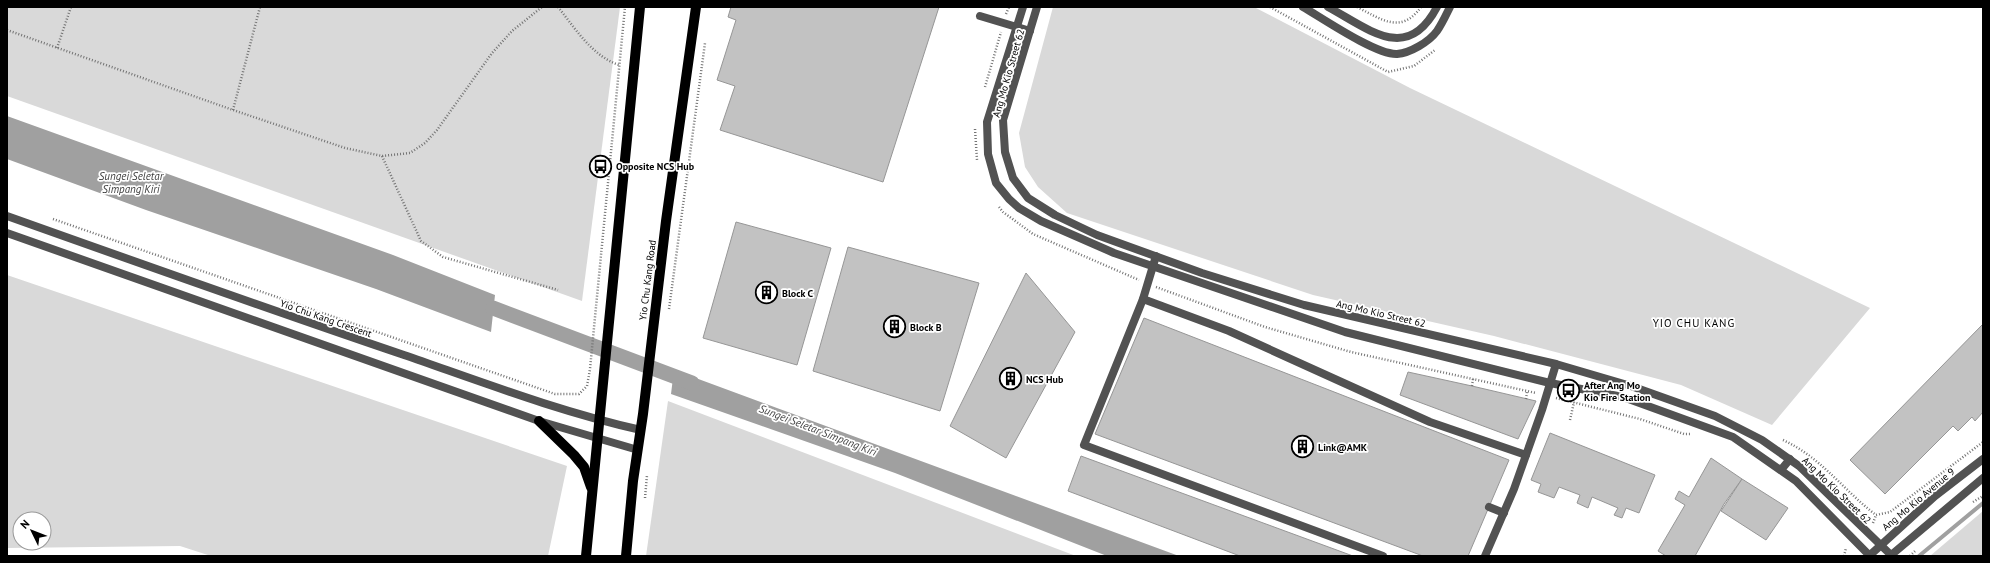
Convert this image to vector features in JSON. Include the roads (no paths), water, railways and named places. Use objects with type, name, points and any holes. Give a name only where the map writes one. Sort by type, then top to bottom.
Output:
[{"type":"main road","points":[[585,555],[591,488],[598,438],[640,7]]},
{"type":"main road","name":"Yio Chu Kang Road","points":[[628,555],[638,450],[653,328],[696,7]]},
{"type":"main road","points":[[539,421],[574,455],[584,467],[591,488]]},
{"type":"street","name":"Ang Mo Kio Street 62","points":[[1023,7],[987,122],[988,154],[996,183],[1009,199],[1019,208],[1041,221],[1114,253],[1345,332],[1550,383],[1624,397],[1733,437],[1796,480],[1869,556]]},
{"type":"street","name":"Ang Mo Kio Street 62","points":[[1037,7],[1003,120],[1005,152],[1013,178],[1028,198],[1047,210],[1097,235],[1202,273],[1304,305],[1556,364],[1631,386],[1715,416],[1762,440],[1790,459],[1812,477],[1890,555]]},
{"type":"street","points":[[1303,7],[1382,51],[1397,54],[1416,48],[1436,32],[1450,7]]},
{"type":"street","points":[[1328,7],[1388,38],[1401,39],[1413,35],[1424,27],[1437,7]]},
{"type":"street","points":[[980,16],[1030,30]]},
{"type":"street","points":[[1041,221],[1047,210]]},
{"type":"street","name":"Yio Chu Kang Crescent","points":[[7,216],[243,300],[599,421],[641,430]]},
{"type":"street","points":[[7,233],[539,421],[638,450]]},
{"type":"street","points":[[1114,253],[1117,242]]},
{"type":"street","points":[[1156,256],[1124,355],[1084,445],[1383,556]]},
{"type":"street","points":[[1143,298],[1229,330],[1430,422],[1526,455]]},
{"type":"street","points":[[1485,556],[1514,489],[1556,364]]},
{"type":"street","points":[[1781,470],[1790,459]]},
{"type":"street","name":"Ang Mo Kio Avenue 9","points":[[1869,556],[1879,545],[1935,496],[1983,459]]},
{"type":"street","points":[[1890,555],[1983,478]]},
{"type":"street","points":[[1489,507],[1504,512]]},
{"type":"water","name":"Sungei Seletar Simpang Kiri","points":[[7,116],[393,255],[495,295],[491,332],[376,289],[146,210],[7,159]]},
{"type":"water","points":[[674,370],[1179,556],[1107,556],[895,473],[671,394]]},
{"type":"waterway","name":"Sungei Seletar Simpang Kiri","points":[[493,308],[692,383]]},
{"type":"waterway","points":[[1919,556],[1983,503]]},
{"type":"place","name":"Opposite NCS Hub","points":[[601,166]]},
{"type":"place","name":"Block C","points":[[767,293]]},
{"type":"place","name":"Block B","points":[[895,327]]},
{"type":"place","name":"NCS Hub","points":[[1011,379]]},
{"type":"place","name":"After Ang Mo Kio Fire Station","points":[[1568,391]]},
{"type":"place","name":"Link@AMK","points":[[1303,447]]},
{"type":"district","name":"YIO CHU KANG","points":[[1694,323]]}]
